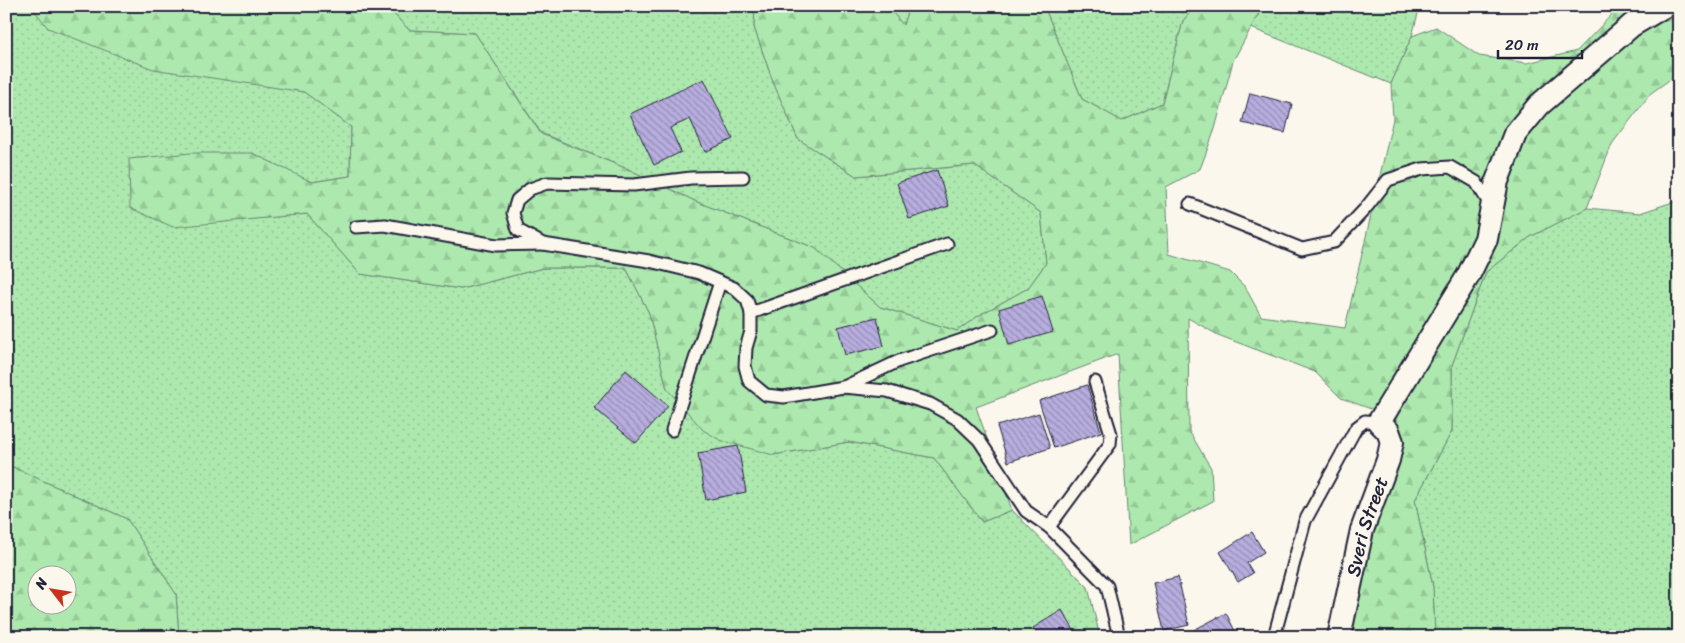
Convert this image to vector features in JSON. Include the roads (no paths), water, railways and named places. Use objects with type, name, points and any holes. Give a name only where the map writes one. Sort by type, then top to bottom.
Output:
[{"type":"street","points":[[1379,422],[1468,276],[1486,240],[1497,181],[1515,134],[1540,105],[1632,25],[1664,6]]},
{"type":"street","name":"Sveri Street","points":[[1339,637],[1362,530],[1388,460],[1392,442],[1388,432],[1379,422]]},
{"type":"lane","points":[[1190,204],[1302,249],[1334,242],[1365,209],[1388,180],[1422,169],[1450,168],[1476,182],[1492,208]]},
{"type":"lane","points":[[543,244],[518,230],[513,213],[517,200],[530,189],[538,186],[547,183],[634,186],[691,178],[743,177]]},
{"type":"lane","points":[[356,227],[385,225],[496,244],[543,244],[649,261],[699,273],[734,288],[746,300],[751,313],[752,330],[746,348],[745,366],[749,381],[766,395],[784,397],[843,387],[887,391],[930,404],[958,419],[979,440],[1026,511],[1049,527],[1108,586],[1119,637]]},
{"type":"lane","points":[[751,313],[947,244]]},
{"type":"lane","points":[[672,430],[720,282]]},
{"type":"lane","points":[[843,387],[899,361],[992,330]]},
{"type":"lane","points":[[1049,527],[1110,444],[1111,434],[1095,382]]},
{"type":"lane","points":[[1274,637],[1305,521],[1356,428],[1365,420],[1379,422]]}]
